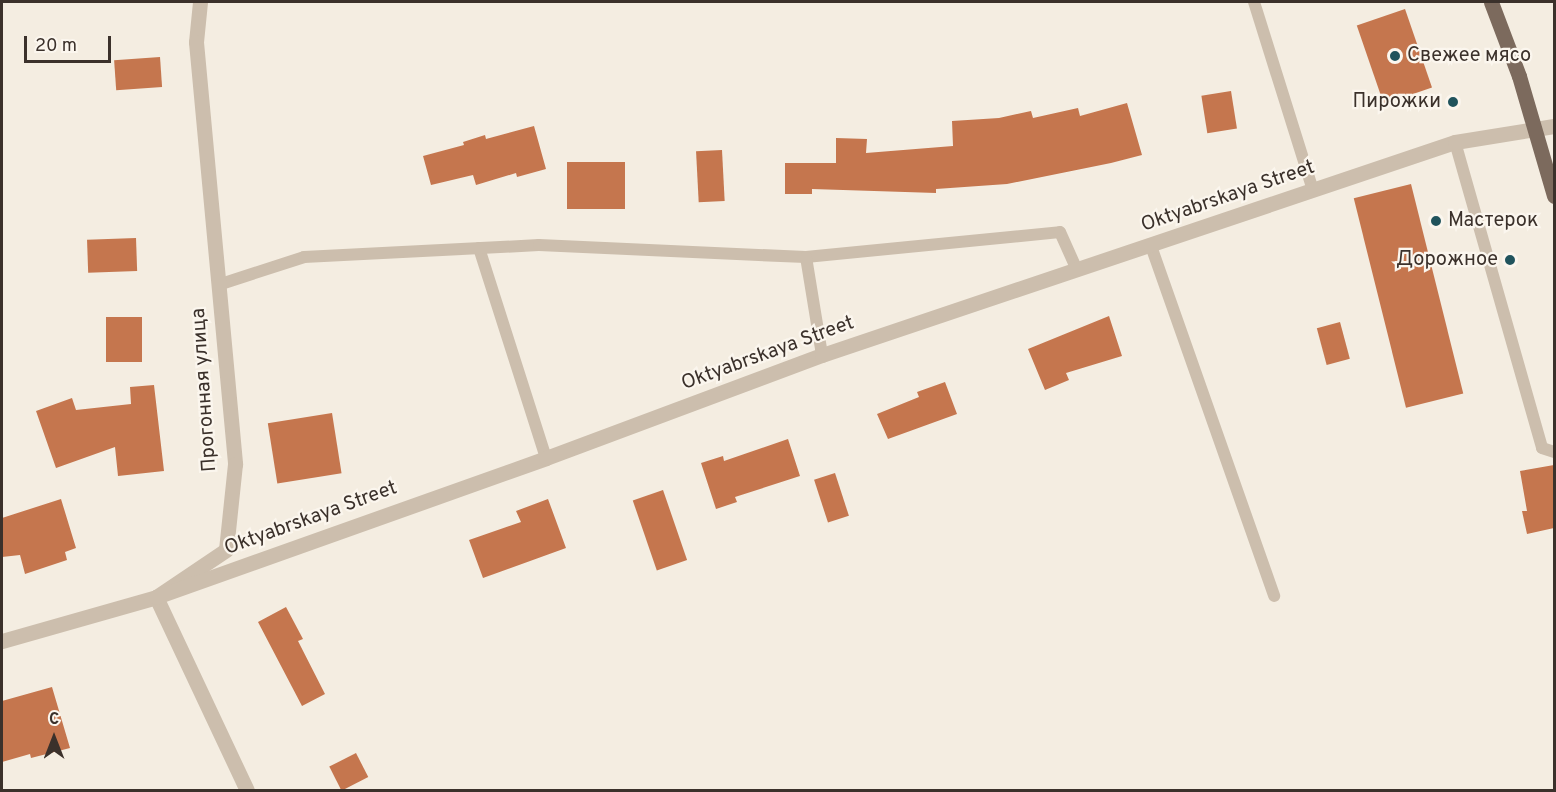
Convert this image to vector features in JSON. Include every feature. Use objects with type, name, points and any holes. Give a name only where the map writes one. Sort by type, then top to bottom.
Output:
[{"type":"main road","points":[[1491,2],[1537,129],[1554,196]]},
{"type":"street","name":"Прогонная улица","points":[[156,597],[226,550],[235,464],[196,42],[200,2]]},
{"type":"street","name":"Oktyabrskaya Street","points":[[2,641],[156,597],[546,458],[822,355],[1455,142],[1554,126]]},
{"type":"street","points":[[156,597],[247,790]]},
{"type":"lane","points":[[1254,2],[1313,190]]},
{"type":"lane","points":[[1455,142],[1542,448],[1554,452]]},
{"type":"lane","points":[[218,285],[304,257],[538,245],[806,257],[1060,232],[1077,270]]},
{"type":"lane","points":[[1151,246],[1274,596]]},
{"type":"lane","points":[[479,248],[546,458]]},
{"type":"lane","points":[[806,257],[822,355]]},
{"type":"building","name":"Свежее мясо","points":[[1405,9],[1432,87],[1384,104],[1357,26]]},
{"type":"building","points":[[160,57],[162,87],[116,90],[114,60]]},
{"type":"building","points":[[1231,91],[1237,129],[1207,133],[1201,96]]},
{"type":"building","points":[[1127,103],[1142,155],[1007,184],[936,189],[936,193],[812,189],[812,194],[785,194],[785,163],[836,163],[836,138],[867,139],[866,153],[953,146],[952,121],[999,118],[1031,111],[1033,118],[1078,108],[1080,116]]},
{"type":"building","points":[[534,126],[546,169],[517,177],[516,173],[476,185],[473,175],[431,185],[423,156],[464,145],[463,142],[485,135],[486,139]]},
{"type":"building","points":[[722,150],[725,201],[699,202],[696,151]]},
{"type":"building","points":[[567,162],[625,162],[625,209],[567,209]]},
{"type":"building","points":[[1411,184],[1463,394],[1406,408],[1354,198]]},
{"type":"building","points":[[136,238],[137,271],[88,273],[87,240]]},
{"type":"building","points":[[1109,316],[1122,356],[1066,373],[1069,380],[1045,390],[1028,349]]},
{"type":"building","points":[[106,317],[142,317],[142,362],[106,362]]},
{"type":"building","points":[[1340,322],[1350,359],[1327,365],[1317,328]]},
{"type":"building","points":[[945,382],[957,414],[888,439],[877,414],[919,397],[917,392]]},
{"type":"building","points":[[154,385],[164,471],[118,476],[115,447],[56,468],[36,411],[72,398],[76,410],[131,404],[130,387]]},
{"type":"building","points":[[332,413],[342,473],[277,483],[268,423]]},
{"type":"building","points":[[788,439],[800,476],[735,497],[737,502],[716,509],[701,463],[723,456],[724,461]]},
{"type":"building","points":[[1554,465],[1554,528],[1527,534],[1522,511],[1527,511],[1520,471]]},
{"type":"building","points":[[835,473],[849,516],[828,523],[814,480]]},
{"type":"building","points":[[663,490],[687,560],[657,570],[633,500]]},
{"type":"building","points":[[61,499],[76,548],[65,552],[67,560],[25,574],[20,555],[2,557],[2,518]]},
{"type":"building","points":[[548,499],[566,548],[483,578],[469,540],[521,522],[516,511]]},
{"type":"building","points":[[286,607],[303,639],[298,641],[325,694],[302,706],[258,622]]},
{"type":"building","points":[[52,687],[70,748],[31,758],[30,754],[2,762],[2,701]]},
{"type":"building","points":[[356,753],[368,777],[341,790],[329,767]]},
{"type":"place","name":"Свежее мясо","points":[[1395,56]]},
{"type":"place","name":"Пирожки","points":[[1453,102]]},
{"type":"place","name":"Мастерок","points":[[1436,221]]},
{"type":"place","name":"Дорожное","points":[[1510,260]]}]
